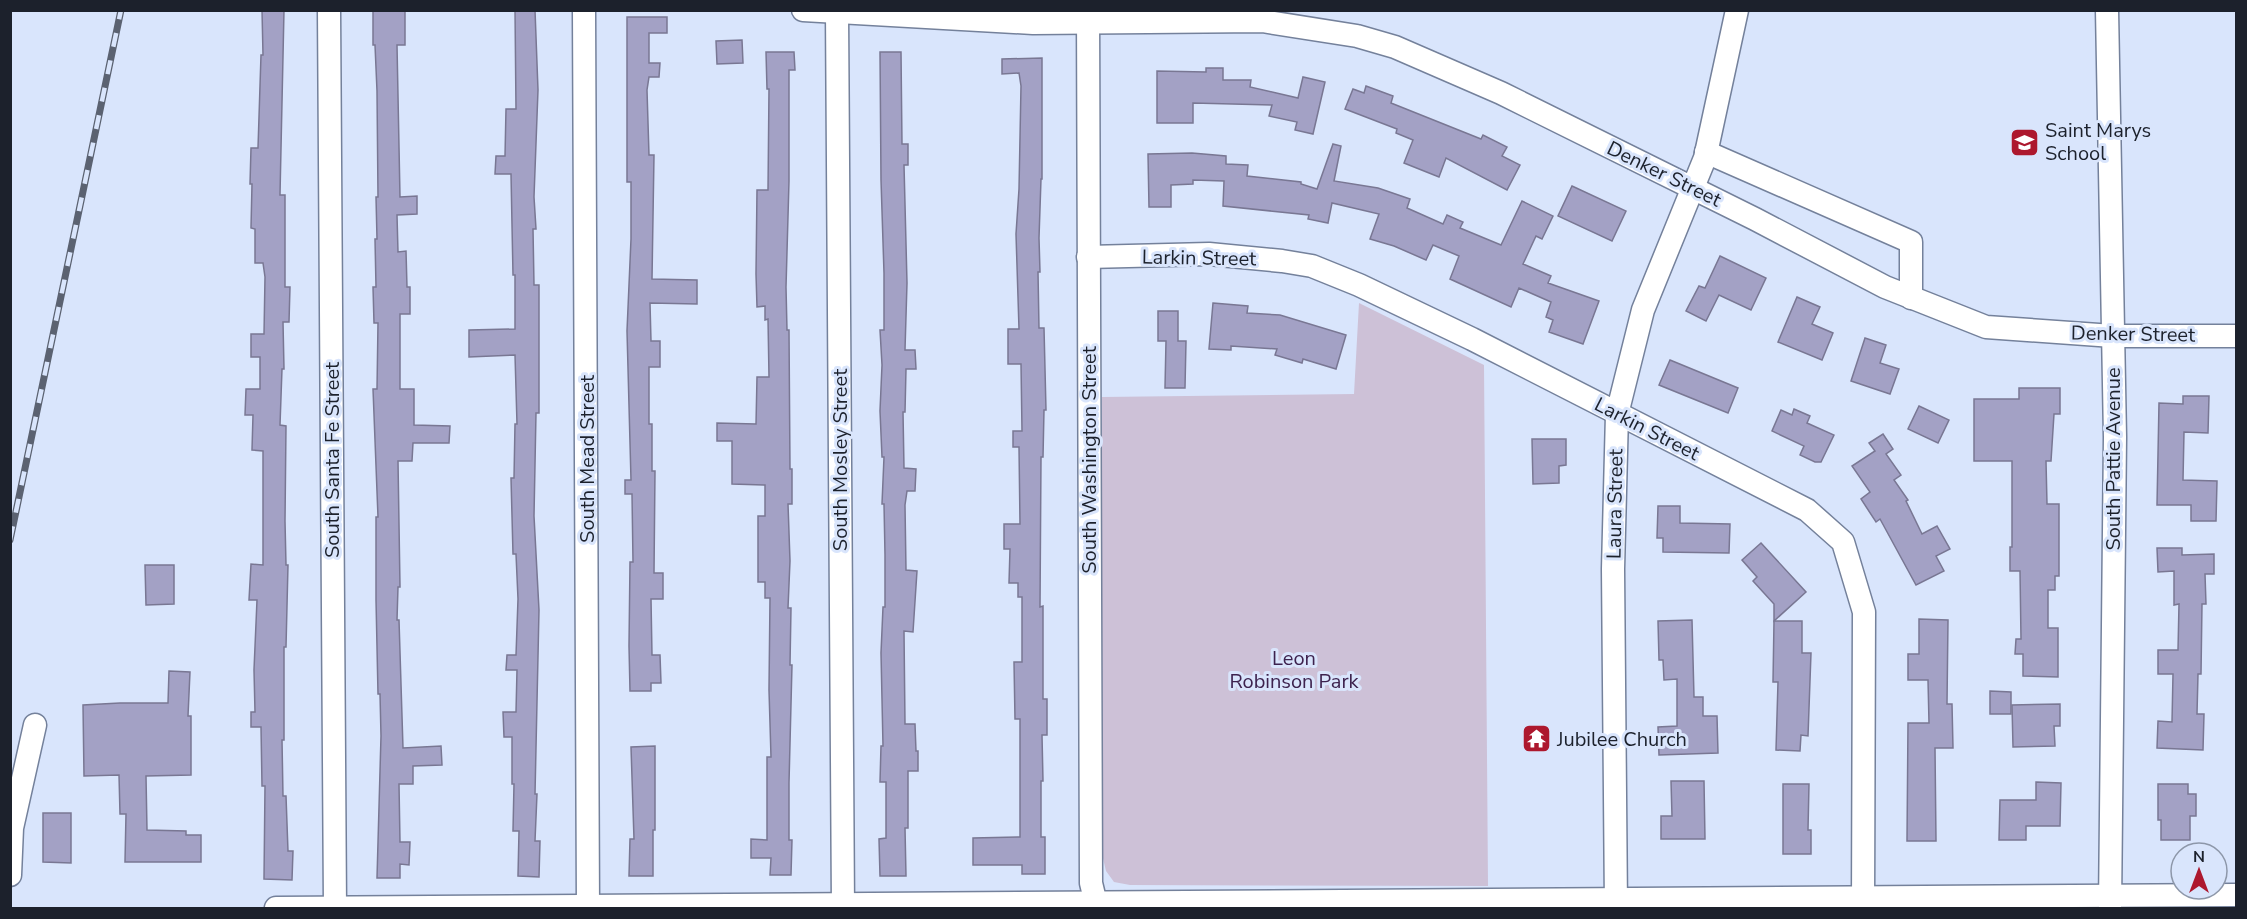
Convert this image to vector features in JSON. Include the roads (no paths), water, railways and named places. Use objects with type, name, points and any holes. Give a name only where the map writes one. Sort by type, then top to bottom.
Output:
[{"type":"street","name":"South Santa Fe Street","points":[[329,10],[335,908]]},
{"type":"street","name":"South Mead Street","points":[[584,10],[588,908]]},
{"type":"street","name":"Denker Street","points":[[803,10],[1033,23],[1088,16],[1262,21],[1357,36],[1395,47],[1502,93],[1692,187],[1885,287],[1986,327],[2113,336],[2236,336]]},
{"type":"street","name":"Laura Street","points":[[1616,904],[1613,569],[1617,414],[1643,310],[1706,152],[1737,10]]},
{"type":"street","name":"South Pattie Avenue","points":[[2107,10],[2115,437],[2110,902]]},
{"type":"street","name":"South Mosley Street","points":[[837,12],[843,907]]},
{"type":"street","name":"South Washington Street","points":[[1088,16],[1091,883],[1096,906]]},
{"type":"street","points":[[1706,152],[1911,242],[1911,298]]},
{"type":"street","name":"Larkin Street","points":[[1088,257],[1209,254],[1311,266],[1359,285],[1472,339],[1807,510],[1842,542],[1864,612],[1863,903]]},
{"type":"street","points":[[10,875],[12,828],[36,725]]},
{"type":"street","points":[[276,909],[2110,902],[2236,895]]},
{"type":"railway","points":[[10,540],[121,10]]},
{"type":"place","name":"Saint Marys School","points":[[2024,142]]},
{"type":"place","name":"Jubilee Church","points":[[1536,739]]},
{"type":"park label","name":"Leon Robinson Park","points":[[1294,670]]}]
